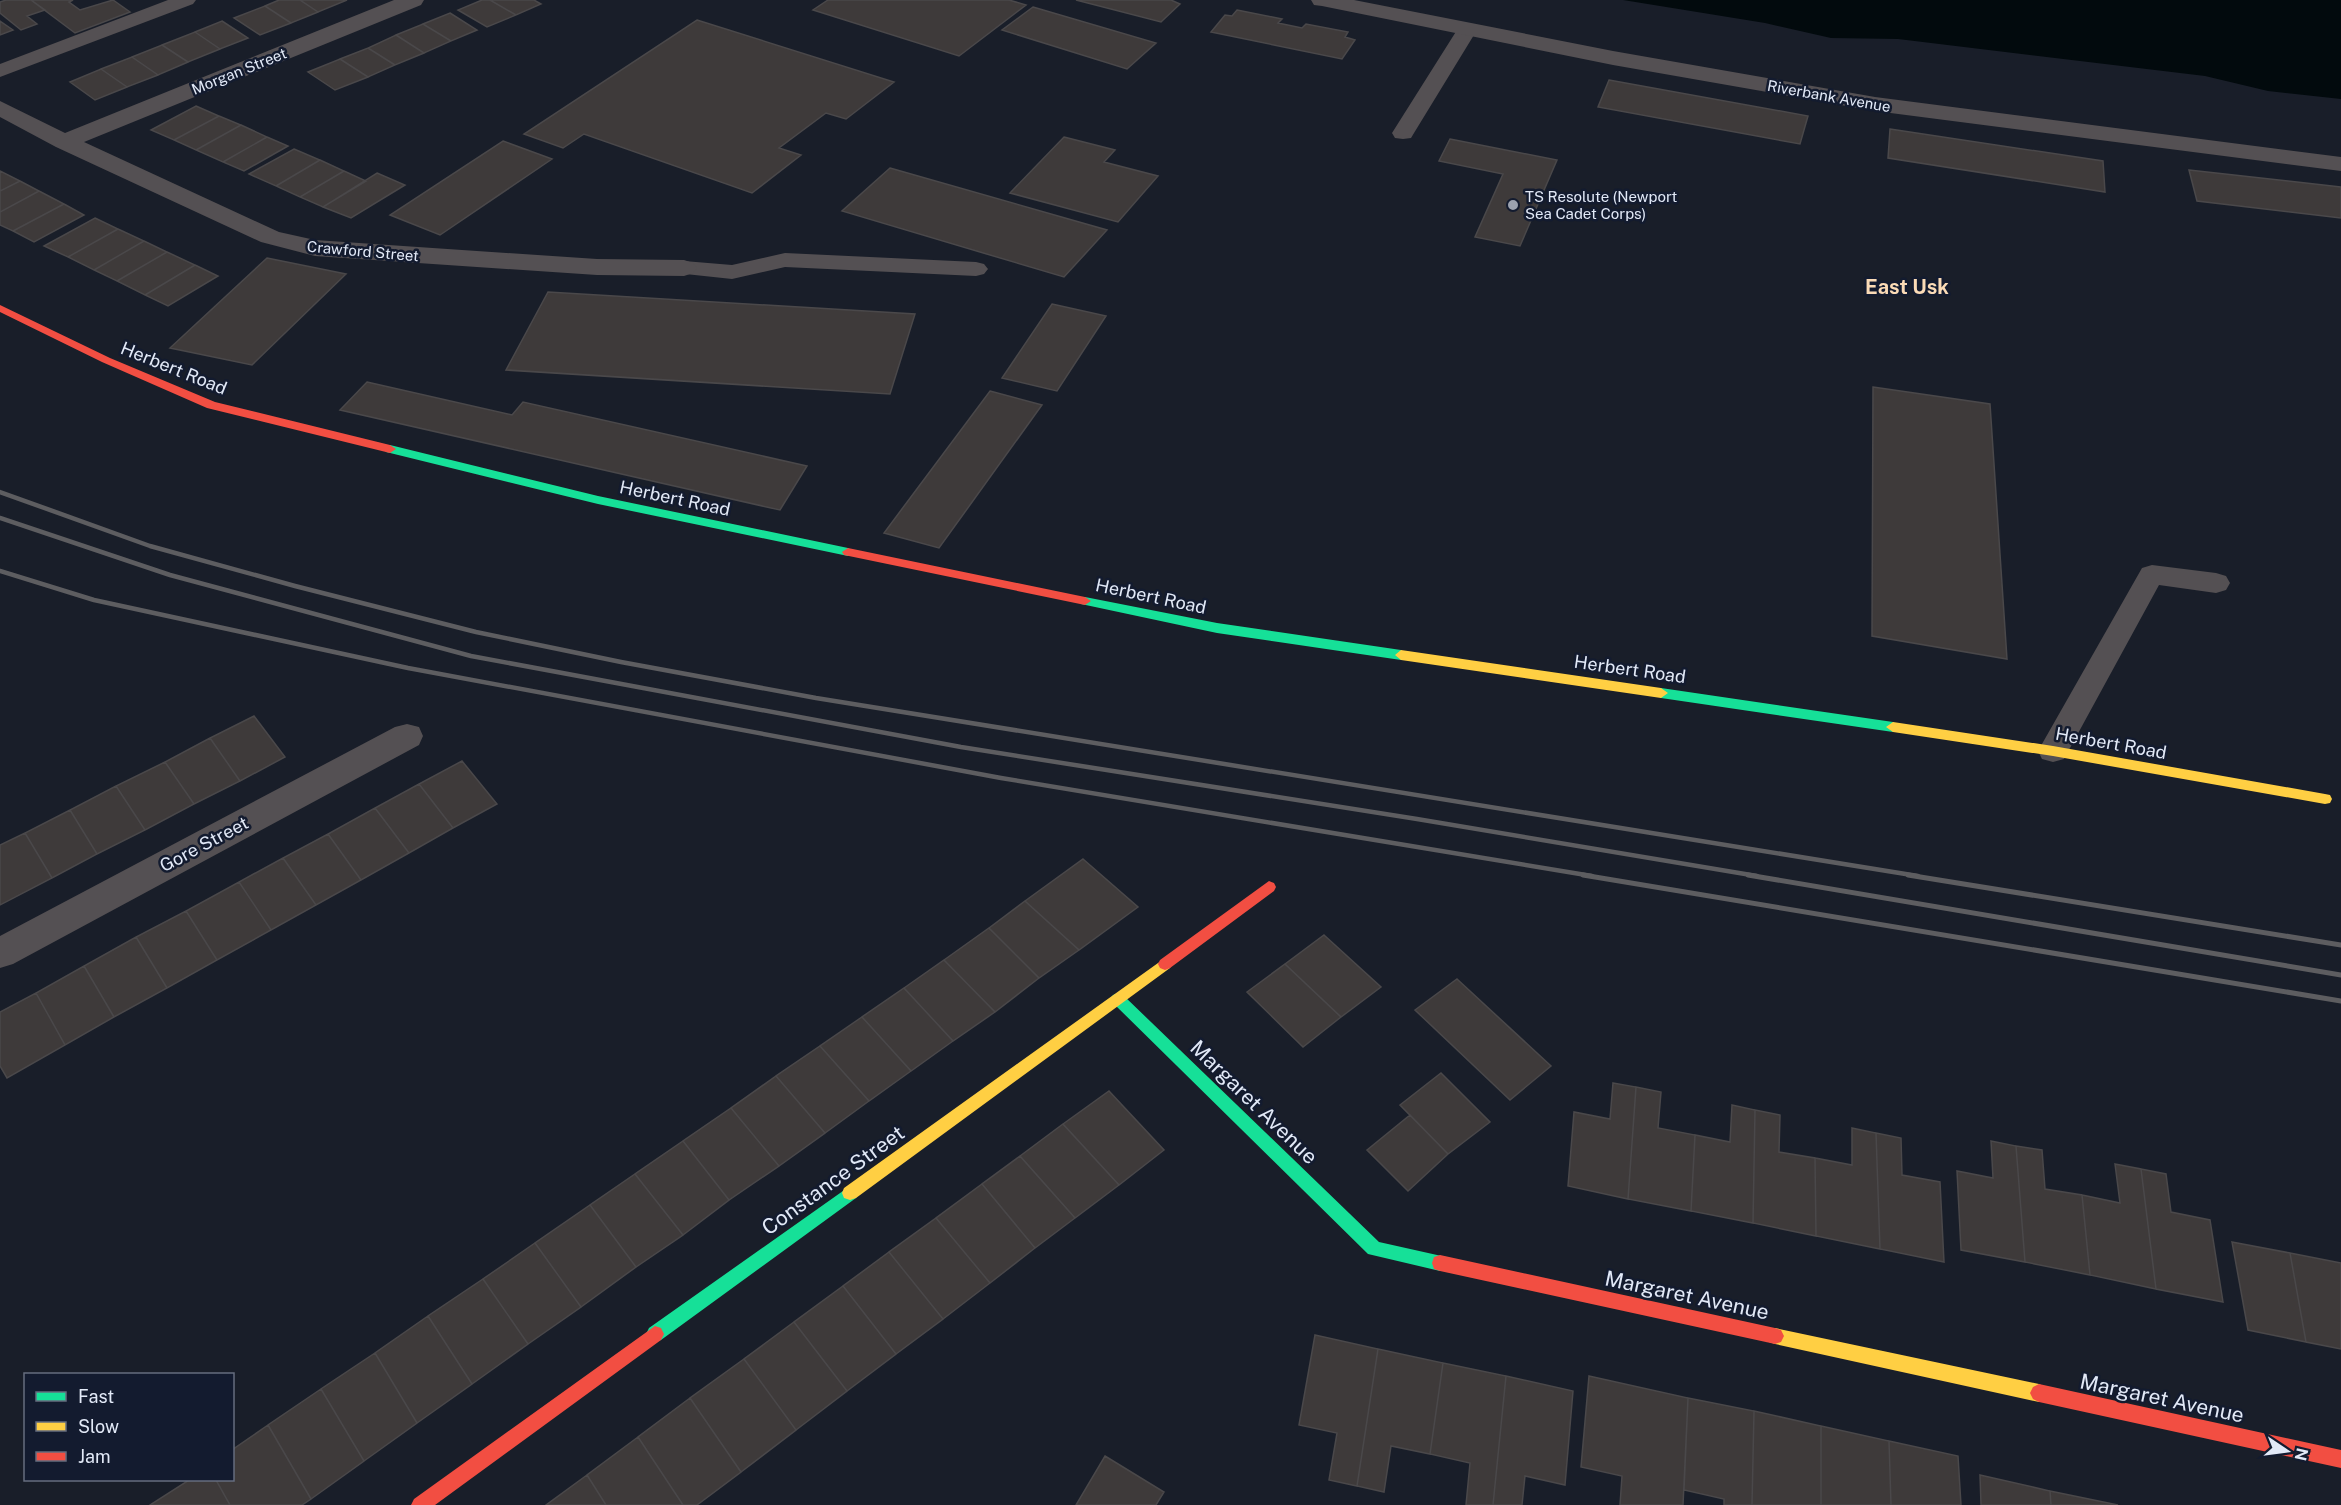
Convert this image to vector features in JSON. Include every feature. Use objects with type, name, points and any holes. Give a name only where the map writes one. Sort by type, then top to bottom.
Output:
[{"type":"street","name":"Morgan Street","points":[[64,142],[413,0]]},
{"type":"street","name":"Riverbank Avenue","points":[[1322,0],[1467,30],[1875,104],[2138,140],[2341,164]]},
{"type":"street","name":"Crawford Street","points":[[0,108],[64,142],[270,237],[315,248],[597,267],[684,268]]},
{"type":"street","name":"Herbert Road","points":[[0,308],[106,360],[211,405],[598,500],[1217,628],[2053,751],[2325,799]]},
{"type":"street","name":"Gore Street","points":[[0,952],[408,736]]},
{"type":"street","name":"Constance Street","points":[[426,1503],[1269,887]]},
{"type":"street","name":"Margaret Avenue","points":[[1118,999],[1374,1249],[2341,1459]]},
{"type":"lane","points":[[0,71],[186,0]]},
{"type":"lane","points":[[1403,133],[1467,30]]},
{"type":"lane","points":[[684,268],[732,272],[785,260],[976,269]]},
{"type":"lane","points":[[2053,751],[2152,575],[2216,583]]},
{"type":"shaded area","points":[[1623,0],[2341,0],[2341,99],[2268,91],[2205,76],[1898,39],[1831,38],[1765,23]]},
{"type":"building","points":[[31,0],[45,10],[27,16],[37,24],[21,30],[0,13],[0,2]]},
{"type":"building","points":[[31,0],[73,0],[69,2],[80,10],[113,0],[130,12],[75,33]]},
{"type":"building","points":[[279,0],[300,0],[318,12],[291,23],[265,6]]},
{"type":"building","points":[[300,0],[347,0],[318,12]]},
{"type":"building","points":[[482,0],[490,0],[516,15],[487,27],[458,10]]},
{"type":"building","points":[[490,0],[534,0],[541,4],[516,15]]},
{"type":"building","points":[[828,0],[1009,0],[1026,5],[959,56],[813,10]]},
{"type":"building","points":[[1076,0],[1171,0],[1180,4],[1161,22]]},
{"type":"building","points":[[265,6],[291,23],[260,35],[234,18]]},
{"type":"building","points":[[1033,7],[1156,43],[1127,69],[1002,30]]},
{"type":"building","points":[[1237,10],[1282,19],[1278,23],[1302,28],[1306,24],[1348,32],[1345,37],[1355,40],[1342,59],[1211,32],[1225,15],[1232,16]]},
{"type":"building","points":[[450,13],[477,30],[451,41],[423,24]]},
{"type":"building","points":[[697,20],[894,82],[846,119],[826,113],[779,148],[801,155],[752,193],[584,134],[563,148],[524,134]]},
{"type":"building","points":[[0,21],[13,30],[0,35]]},
{"type":"building","points":[[222,21],[248,38],[220,49],[195,32]]},
{"type":"building","points":[[423,24],[451,41],[424,53],[396,35]]},
{"type":"building","points":[[195,32],[220,49],[188,62],[162,45]]},
{"type":"building","points":[[396,35],[424,53],[395,65],[368,48]]},
{"type":"building","points":[[162,45],[188,62],[158,75],[132,57]]},
{"type":"building","points":[[368,48],[395,65],[368,77],[340,59]]},
{"type":"building","points":[[132,57],[158,75],[127,87],[101,69]]},
{"type":"building","points":[[340,59],[368,77],[335,90],[308,72]]},
{"type":"building","points":[[101,69],[127,87],[95,100],[70,82]]},
{"type":"building","points":[[1609,80],[1808,116],[1800,144],[1598,107]]},
{"type":"building","points":[[196,106],[219,116],[174,140],[151,130]]},
{"type":"building","points":[[219,116],[241,125],[196,150],[174,140]]},
{"type":"building","points":[[241,125],[267,137],[223,162],[196,150]]},
{"type":"building","points":[[1890,129],[2103,161],[2105,192],[1888,158]]},
{"type":"building","points":[[267,137],[288,146],[244,171],[223,162]]},
{"type":"building","points":[[1064,137],[1115,150],[1104,162],[1158,176],[1118,222],[1010,193]]},
{"type":"building","name":"TS Resolute (Newport Sea Cadet Corps)","points":[[1450,139],[1557,160],[1520,246],[1475,237],[1503,174],[1439,161]]},
{"type":"building","points":[[503,141],[552,159],[440,235],[390,215]]},
{"type":"building","points":[[294,149],[320,160],[276,186],[249,174]]},
{"type":"building","points":[[320,160],[344,171],[300,197],[276,186]]},
{"type":"building","points":[[890,168],[1107,230],[1064,277],[842,211]]},
{"type":"building","points":[[2189,170],[2341,187],[2341,218],[2197,201]]},
{"type":"building","points":[[0,171],[20,181],[0,191]]},
{"type":"building","points":[[344,171],[366,181],[323,207],[300,197]]},
{"type":"building","points":[[377,173],[405,185],[351,218],[323,207]]},
{"type":"building","points":[[20,181],[39,191],[0,212],[0,191]]},
{"type":"building","points":[[39,191],[64,204],[13,231],[0,225],[0,212]]},
{"type":"building","points":[[64,204],[84,215],[34,242],[13,231]]},
{"type":"building","points":[[95,218],[118,229],[68,257],[44,246]]},
{"type":"building","points":[[118,229],[144,241],[94,270],[68,257]]},
{"type":"building","points":[[144,241],[167,252],[117,281],[94,270]]},
{"type":"building","points":[[167,252],[195,265],[145,295],[117,281]]},
{"type":"building","points":[[267,258],[346,274],[252,365],[170,348]]},
{"type":"building","points":[[195,265],[218,276],[168,306],[145,295]]},
{"type":"building","points":[[548,292],[915,314],[890,394],[506,370]]},
{"type":"building","points":[[1052,304],[1106,316],[1057,391],[1002,378]]},
{"type":"building","points":[[367,382],[512,415],[523,402],[807,466],[780,510],[340,410]]},
{"type":"building","points":[[1873,387],[1990,404],[2007,659],[1872,636]]},
{"type":"building","points":[[990,391],[1042,405],[939,548],[884,533]]},
{"type":"building","points":[[254,716],[285,757],[240,781],[210,738]]},
{"type":"building","points":[[210,738],[240,781],[194,804],[165,762]]},
{"type":"building","points":[[462,761],[497,804],[453,828],[419,784]]},
{"type":"building","points":[[165,762],[194,804],[145,830],[116,786]]},
{"type":"building","points":[[419,784],[453,828],[409,853],[375,808]]},
{"type":"building","points":[[116,786],[145,830],[97,854],[70,810]]},
{"type":"building","points":[[375,808],[409,853],[361,880],[328,834]]},
{"type":"building","points":[[70,810],[97,854],[52,878],[25,833]]},
{"type":"building","points":[[25,833],[52,878],[0,905],[0,845]]},
{"type":"building","points":[[328,834],[361,880],[316,905],[283,858]]},
{"type":"building","points":[[283,858],[316,905],[271,930],[239,882]]},
{"type":"building","points":[[1083,859],[1138,907],[1079,950],[1025,901]]},
{"type":"building","points":[[239,882],[271,930],[217,960],[186,911]]},
{"type":"building","points":[[1025,901],[1079,950],[1039,978],[989,928]]},
{"type":"building","points":[[186,911],[217,960],[167,988],[136,937]]},
{"type":"building","points":[[989,928],[1039,978],[995,1012],[944,960]]},
{"type":"building","points":[[1324,935],[1381,987],[1341,1017],[1285,964]]},
{"type":"building","points":[[136,937],[167,988],[114,1017],[84,966]]},
{"type":"building","points":[[944,960],[995,1012],[953,1041],[904,988]]},
{"type":"building","points":[[1285,964],[1341,1017],[1303,1047],[1247,992]]},
{"type":"building","points":[[84,966],[114,1017],[65,1045],[36,993]]},
{"type":"building","points":[[1457,979],[1551,1066],[1510,1100],[1415,1010]]},
{"type":"building","points":[[904,988],[953,1041],[911,1071],[862,1017]]},
{"type":"building","points":[[36,993],[65,1045],[7,1078],[0,1066],[0,1012]]},
{"type":"building","points":[[862,1017],[911,1071],[869,1101],[820,1046]]},
{"type":"building","points":[[820,1046],[869,1101],[825,1133],[776,1076]]},
{"type":"building","points":[[1441,1073],[1490,1122],[1448,1154],[1400,1105]]},
{"type":"building","points":[[776,1076],[825,1133],[779,1166],[731,1108]]},
{"type":"building","points":[[1613,1083],[1636,1087],[1628,1199],[1568,1186],[1574,1112],[1610,1119]]},
{"type":"building","points":[[1636,1087],[1661,1092],[1658,1128],[1695,1135],[1691,1211],[1628,1199]]},
{"type":"building","points":[[1109,1091],[1164,1150],[1119,1185],[1063,1124]]},
{"type":"building","points":[[1732,1105],[1755,1110],[1753,1223],[1691,1211],[1695,1135],[1730,1142]]},
{"type":"building","points":[[731,1108],[779,1166],[729,1200],[683,1141]]},
{"type":"building","points":[[1755,1110],[1780,1115],[1779,1152],[1815,1158],[1816,1236],[1753,1223]]},
{"type":"building","points":[[1410,1115],[1448,1154],[1408,1191],[1367,1150]]},
{"type":"building","points":[[1063,1124],[1119,1185],[1075,1218],[1020,1156]]},
{"type":"building","points":[[1852,1128],[1876,1133],[1880,1249],[1816,1236],[1815,1158],[1852,1165]]},
{"type":"building","points":[[1876,1133],[1901,1138],[1902,1175],[1940,1182],[1944,1262],[1880,1249]]},
{"type":"building","points":[[683,1141],[729,1200],[683,1235],[635,1174]]},
{"type":"building","points":[[1991,1141],[2016,1146],[2025,1262],[1961,1250],[1957,1171],[1993,1178]]},
{"type":"building","points":[[2016,1146],[2042,1150],[2045,1189],[2082,1195],[2090,1275],[2025,1262]]},
{"type":"building","points":[[1020,1156],[1075,1218],[1035,1248],[982,1184]]},
{"type":"building","points":[[2115,1164],[2141,1169],[2156,1289],[2090,1275],[2082,1195],[2120,1203]]},
{"type":"building","points":[[2141,1169],[2166,1174],[2171,1212],[2210,1220],[2223,1302],[2156,1289]]},
{"type":"building","points":[[635,1174],[683,1235],[636,1267],[590,1205]]},
{"type":"building","points":[[982,1184],[1035,1248],[990,1283],[936,1218]]},
{"type":"building","points":[[590,1205],[636,1267],[581,1307],[535,1243]]},
{"type":"building","points":[[936,1218],[990,1283],[943,1319],[889,1252]]},
{"type":"building","points":[[2232,1242],[2290,1253],[2306,1342],[2248,1330]]},
{"type":"building","points":[[535,1243],[581,1307],[528,1344],[483,1279]]},
{"type":"building","points":[[889,1252],[943,1319],[896,1354],[843,1286]]},
{"type":"building","points":[[2290,1253],[2341,1263],[2341,1349],[2306,1342]]},
{"type":"building","points":[[483,1279],[528,1344],[472,1384],[428,1316]]},
{"type":"building","points":[[843,1286],[896,1354],[847,1391],[794,1322]]},
{"type":"building","points":[[428,1316],[472,1384],[417,1423],[375,1353]]},
{"type":"building","points":[[794,1322],[847,1391],[796,1430],[744,1359]]},
{"type":"building","points":[[1315,1335],[1378,1349],[1357,1486],[1329,1480],[1337,1433],[1299,1425]]},
{"type":"building","points":[[1378,1349],[1443,1363],[1430,1454],[1391,1446],[1384,1492],[1357,1486]]},
{"type":"building","points":[[375,1353],[417,1423],[364,1461],[321,1389]]},
{"type":"building","points":[[744,1359],[796,1430],[741,1472],[690,1398]]},
{"type":"building","points":[[1443,1363],[1506,1376],[1493,1505],[1466,1505],[1470,1463],[1430,1454]]},
{"type":"building","points":[[1506,1376],[1573,1391],[1565,1485],[1525,1476],[1522,1505],[1493,1505]]},
{"type":"building","points":[[1589,1376],[1688,1398],[1683,1505],[1620,1505],[1622,1476],[1581,1467]]},
{"type":"building","points":[[321,1389],[364,1461],[311,1499],[268,1425]]},
{"type":"building","points":[[690,1398],[741,1472],[697,1505],[683,1505],[638,1437]]},
{"type":"building","points":[[1688,1398],[1754,1411],[1752,1505],[1724,1505],[1724,1499],[1684,1490]]},
{"type":"building","points":[[1754,1411],[1821,1426],[1821,1505],[1752,1505]]},
{"type":"building","points":[[268,1425],[311,1499],[302,1505],[230,1505],[217,1481],[234,1481],[234,1449]]},
{"type":"building","points":[[1821,1426],[1889,1441],[1891,1505],[1821,1505]]},
{"type":"building","points":[[638,1437],[683,1505],[606,1505],[587,1475]]},
{"type":"building","points":[[1889,1441],[1958,1456],[1961,1505],[1891,1505]]},
{"type":"building","points":[[1105,1456],[1164,1492],[1156,1505],[1076,1505]]},
{"type":"building","points":[[587,1475],[606,1505],[546,1505]]},
{"type":"building","points":[[1980,1475],[2050,1491],[2051,1505],[1981,1505]]},
{"type":"building","points":[[187,1481],[217,1481],[230,1505],[150,1505]]},
{"type":"building","points":[[2050,1491],[2118,1505],[2051,1505]]},
{"type":"railway","points":[[0,492],[150,546],[295,586],[476,632],[621,662],[816,698],[1918,876]]},
{"type":"railway","points":[[0,518],[170,575],[471,656],[961,747],[1417,819],[1757,876]]},
{"type":"railway","points":[[0,571],[94,600],[408,668],[1001,778],[1592,876]]},
{"type":"railway","points":[[1583,875],[2341,1001]]},
{"type":"railway","points":[[1748,875],[2341,975]]},
{"type":"railway","points":[[1908,875],[2341,945]]},
{"type":"traffic: fast","points":[[390,449],[598,500],[848,552]]},
{"type":"traffic: fast","points":[[1085,601],[1217,628],[1401,655]]},
{"type":"traffic: fast","points":[[1661,693],[1893,727]]},
{"type":"traffic: fast","points":[[1118,999],[1374,1249],[1440,1263]]},
{"type":"traffic: fast","points":[[655,1334],[850,1193]]},
{"type":"traffic: slow","points":[[1401,655],[1661,693]]},
{"type":"traffic: slow","points":[[1893,727],[2053,751],[2325,799]]},
{"type":"traffic: slow","points":[[850,1193],[1165,964]]},
{"type":"traffic: slow","points":[[1775,1336],[2039,1393]]},
{"type":"traffic: jam","points":[[0,308],[106,360],[211,405],[390,449]]},
{"type":"traffic: jam","points":[[848,552],[1085,601]]},
{"type":"traffic: jam","points":[[1165,964],[1269,887]]},
{"type":"traffic: jam","points":[[1440,1263],[1775,1336]]},
{"type":"traffic: jam","points":[[420,1505],[655,1334]]},
{"type":"traffic: jam","points":[[2039,1393],[2341,1459]]},
{"type":"place","name":"TS Resolute (Newport Sea Cadet Corps)","points":[[1513,205]]},
{"type":"district","name":"East Usk","points":[[1907,287]]}]
